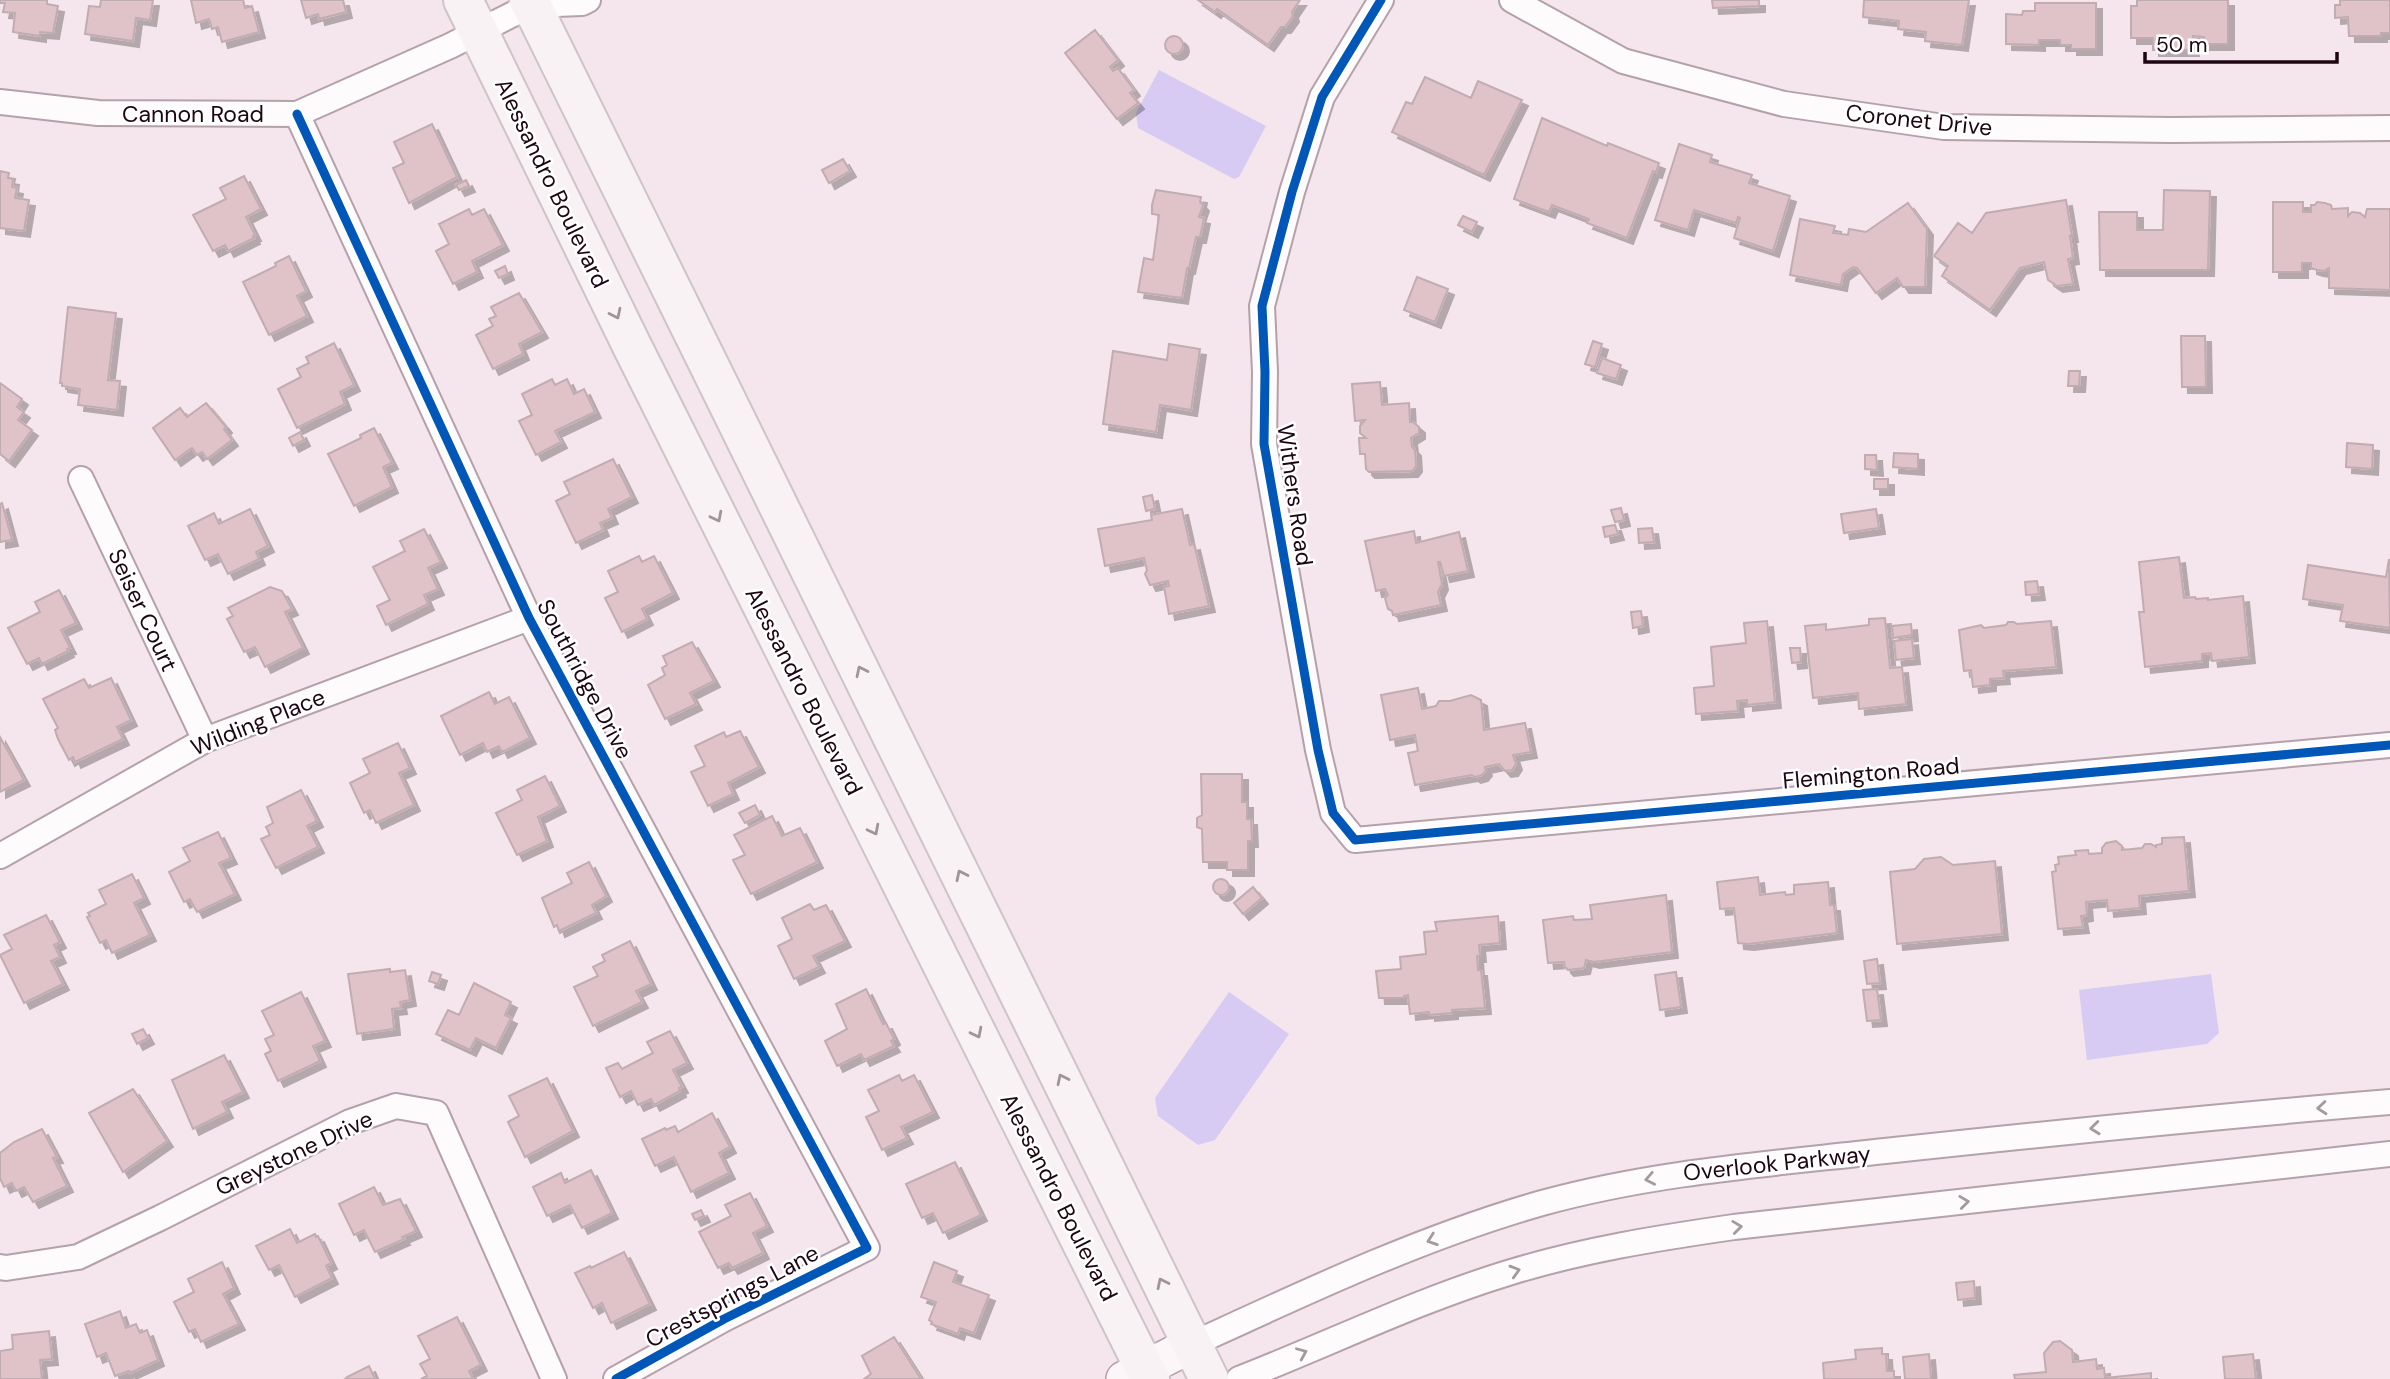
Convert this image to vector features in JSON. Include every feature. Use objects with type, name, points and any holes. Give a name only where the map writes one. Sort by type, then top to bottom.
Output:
[{"type":"main road","points":[[532,2],[1209,1379]]},
{"type":"main road","name":"Alessandro Boulevard","points":[[471,16],[1140,1375]]},
{"type":"main road","points":[[1140,1375],[1193,1345]]},
{"type":"street","name":"Cannon Road","points":[[0,102],[98,113],[297,114],[471,16],[532,2],[582,3],[588,0]]},
{"type":"street","name":"Withers Road","points":[[1355,841],[1333,813],[1318,750],[1264,444],[1262,306],[1322,97],[1381,0]]},
{"type":"street","name":"Coronet Drive","points":[[1512,0],[1623,61],[1784,104],[1944,127],[2171,130],[2390,128]]},
{"type":"street","name":"Southridge Drive","points":[[297,114],[530,618],[867,1248]]},
{"type":"street","name":"Seiser Court","points":[[81,479],[205,740]]},
{"type":"street","name":"Wilding Place","points":[[0,856],[205,740],[530,618]]},
{"type":"street","name":"Flemington Road","points":[[1355,841],[2390,745]]},
{"type":"street","name":"Overlook Parkway","points":[[1193,1345],[1415,1246],[1543,1203],[1605,1188],[1682,1173],[2145,1123],[2390,1102]]},
{"type":"street","name":"Greystone Drive","points":[[0,1267],[78,1257],[350,1122],[396,1107],[436,1113],[554,1379]]},
{"type":"street","points":[[1239,1379],[1379,1321],[1507,1273],[1621,1245],[1734,1227],[2390,1154]]},
{"type":"street","name":"Crestsprings Lane","points":[[616,1379],[724,1319],[867,1248]]},
{"type":"shaded area","points":[[1159,70],[1266,126],[1239,177],[1234,179],[1138,128],[1136,113]]},
{"type":"shaded area","points":[[2211,974],[2219,1033],[2207,1044],[2087,1060],[2079,990]]},
{"type":"shaded area","points":[[1229,992],[1289,1034],[1215,1140],[1198,1145],[1158,1116],[1155,1098]]},
{"type":"building","points":[[0,0],[47,0],[47,4],[58,6],[53,33],[40,32],[40,36],[13,32],[15,13],[3,12],[5,3],[0,3]]},
{"type":"building","points":[[101,0],[153,0],[150,20],[136,18],[133,41],[85,34],[89,6],[100,7]]},
{"type":"building","points":[[191,0],[243,0],[245,8],[252,6],[259,32],[222,42],[218,27],[212,29],[209,19],[196,23]]},
{"type":"building","points":[[301,0],[343,0],[346,12],[319,19],[318,14],[306,18]]},
{"type":"building","points":[[1198,0],[1300,0],[1292,12],[1293,16],[1268,45],[1217,9],[1215,12]]},
{"type":"building","points":[[1712,0],[1759,0],[1759,6],[1713,8]]},
{"type":"building","points":[[1864,0],[1969,0],[1962,45],[1925,41],[1926,32],[1898,29],[1899,21],[1863,17]]},
{"type":"building","points":[[2137,0],[2228,0],[2228,44],[2204,44],[2204,37],[2193,36],[2193,50],[2153,50],[2153,38],[2131,38],[2131,6],[2137,6]]},
{"type":"building","points":[[2340,0],[2390,0],[2390,33],[2381,33],[2381,36],[2349,36],[2348,17],[2335,18],[2335,5],[2340,5]]},
{"type":"building","points":[[2035,3],[2096,3],[2096,49],[2071,49],[2071,45],[2060,45],[2060,40],[2039,40],[2039,45],[2006,44],[2006,14],[2022,15],[2023,11],[2035,11]]},
{"type":"building","points":[[1095,30],[1118,60],[1110,67],[1113,71],[1118,68],[1134,90],[1130,93],[1138,103],[1117,119],[1065,53]]},
{"type":"building","points":[[1170,36],[1178,36],[1183,45],[1181,52],[1170,54],[1165,49],[1165,41]]},
{"type":"building","points":[[1425,77],[1471,98],[1478,81],[1522,100],[1484,175],[1392,132],[1406,102],[1412,104]]},
{"type":"building","points":[[1542,118],[1607,146],[1608,143],[1659,163],[1656,172],[1653,171],[1627,238],[1587,223],[1589,219],[1552,205],[1549,212],[1514,199]]},
{"type":"building","points":[[432,124],[457,177],[409,203],[393,168],[404,163],[394,142]]},
{"type":"building","points":[[1679,144],[1712,155],[1710,162],[1752,175],[1749,183],[1790,196],[1773,251],[1734,238],[1740,218],[1738,217],[1736,223],[1694,210],[1688,230],[1655,220]]},
{"type":"building","points":[[843,159],[850,171],[829,183],[822,170]]},
{"type":"building","points":[[0,171],[9,173],[8,178],[13,179],[12,187],[17,188],[15,198],[29,200],[24,231],[0,228]]},
{"type":"building","points":[[244,176],[261,209],[246,217],[254,238],[228,251],[225,245],[213,251],[193,215],[226,199],[220,188]]},
{"type":"building","points":[[466,180],[469,186],[459,190],[456,185]]},
{"type":"building","points":[[1156,190],[1201,197],[1200,202],[1203,205],[1199,217],[1204,218],[1200,237],[1196,237],[1182,298],[1138,292],[1144,258],[1153,260],[1159,215],[1152,214]]},
{"type":"building","points":[[2164,190],[2210,191],[2208,270],[2100,270],[2099,212],[2137,212],[2137,230],[2163,230]]},
{"type":"building","points":[[2066,200],[2072,236],[2073,258],[2068,259],[2073,284],[2057,286],[2048,280],[2044,262],[2020,268],[1990,310],[1942,276],[1948,266],[1934,256],[1958,223],[1972,233],[1986,213]]},
{"type":"building","points":[[2273,202],[2303,202],[2303,212],[2311,212],[2311,205],[2317,202],[2325,203],[2331,205],[2332,209],[2348,208],[2348,216],[2352,212],[2365,217],[2367,209],[2390,209],[2390,290],[2329,288],[2329,268],[2324,271],[2317,270],[2311,268],[2311,263],[2302,263],[2302,272],[2273,272]]},
{"type":"building","points":[[1908,203],[1927,229],[1925,287],[1903,287],[1897,278],[1876,293],[1857,268],[1853,267],[1843,274],[1841,285],[1790,275],[1800,219],[1835,226],[1833,233],[1848,235],[1849,229],[1866,232]]},
{"type":"building","points":[[469,209],[472,215],[484,209],[503,245],[472,261],[477,272],[453,284],[436,251],[449,244],[439,224]]},
{"type":"building","points":[[1463,216],[1477,222],[1472,232],[1458,225]]},
{"type":"building","points":[[289,256],[306,291],[297,296],[307,316],[269,335],[243,282],[276,266],[275,263]]},
{"type":"building","points":[[505,266],[508,274],[499,278],[495,271]]},
{"type":"building","points":[[1417,277],[1448,289],[1435,322],[1404,310]]},
{"type":"building","points":[[519,293],[542,332],[519,344],[523,354],[493,369],[476,335],[493,326],[489,319],[496,316],[491,307]]},
{"type":"building","points":[[68,307],[116,313],[108,380],[120,381],[117,410],[78,405],[80,389],[62,386],[60,383]]},
{"type":"building","points":[[2181,336],[2205,336],[2206,387],[2182,387]]},
{"type":"building","points":[[1593,341],[1602,344],[1595,367],[1585,364]]},
{"type":"building","points":[[334,343],[354,385],[340,392],[345,404],[297,428],[278,389],[301,377],[297,369],[309,363],[306,357]]},
{"type":"building","points":[[1169,344],[1200,349],[1191,410],[1160,405],[1156,432],[1103,424],[1113,351],[1167,360]]},
{"type":"building","points":[[1602,358],[1621,365],[1616,379],[1597,373]]},
{"type":"building","points":[[2069,371],[2080,371],[2079,386],[2068,386]]},
{"type":"building","points":[[552,379],[555,385],[567,379],[574,394],[584,389],[595,412],[555,431],[561,442],[536,455],[519,421],[532,415],[522,394]]},
{"type":"building","points":[[1380,382],[1382,405],[1409,403],[1410,422],[1419,427],[1419,433],[1411,438],[1416,466],[1412,471],[1369,472],[1366,469],[1365,454],[1360,454],[1359,438],[1366,438],[1360,433],[1360,426],[1365,420],[1355,421],[1352,384]]},
{"type":"building","points":[[0,383],[22,399],[17,407],[24,412],[18,420],[32,430],[9,461],[0,454]]},
{"type":"building","points":[[206,403],[226,427],[224,429],[232,440],[207,459],[202,452],[197,455],[192,448],[175,460],[153,428],[180,408],[187,417]]},
{"type":"building","points":[[374,428],[392,463],[383,467],[392,487],[354,506],[328,454],[361,438],[360,435]]},
{"type":"building","points":[[300,432],[304,440],[293,446],[289,438]]},
{"type":"building","points":[[2347,443],[2373,445],[2372,469],[2346,467]]},
{"type":"building","points":[[1894,453],[1918,454],[1918,469],[1893,467]]},
{"type":"building","points":[[1865,455],[1876,455],[1877,470],[1865,469]]},
{"type":"building","points":[[613,459],[632,497],[608,509],[612,518],[600,523],[603,530],[576,543],[556,501],[570,494],[564,482]]},
{"type":"building","points":[[1874,479],[1888,479],[1888,489],[1874,489]]},
{"type":"building","points":[[1152,495],[1155,509],[1146,511],[1143,497]]},
{"type":"building","points":[[2,503],[12,540],[0,542],[0,504]]},
{"type":"building","points":[[1621,508],[1624,520],[1615,522],[1611,510]]},
{"type":"building","points":[[250,509],[268,546],[256,552],[259,559],[228,574],[218,554],[205,560],[188,526],[214,513],[219,524]]},
{"type":"building","points":[[1182,509],[1190,545],[1194,544],[1209,606],[1169,614],[1164,587],[1169,586],[1168,581],[1150,585],[1145,574],[1147,570],[1144,558],[1105,566],[1098,529],[1152,520],[1151,515]]},
{"type":"building","points":[[1876,509],[1879,528],[1844,533],[1841,514]]},
{"type":"building","points":[[1615,525],[1618,534],[1605,537],[1603,527]]},
{"type":"building","points":[[1652,528],[1654,542],[1639,543],[1638,529]]},
{"type":"building","points":[[424,529],[441,562],[428,568],[438,589],[424,595],[428,604],[386,625],[377,606],[390,600],[373,567],[405,551],[400,541]]},
{"type":"building","points":[[1414,531],[1416,543],[1459,532],[1468,571],[1444,576],[1438,562],[1442,584],[1438,592],[1441,605],[1393,615],[1388,609],[1385,589],[1376,591],[1365,541]]},
{"type":"building","points":[[639,556],[642,562],[654,556],[673,593],[642,609],[647,619],[622,632],[605,598],[618,592],[608,571]]},
{"type":"building","points":[[2179,557],[2184,598],[2208,600],[2243,596],[2249,657],[2212,661],[2211,653],[2202,654],[2202,661],[2145,667],[2139,612],[2144,612],[2139,562]]},
{"type":"building","points":[[2389,559],[2390,628],[2340,621],[2343,605],[2303,599],[2308,565],[2386,577]]},
{"type":"building","points":[[2037,581],[2039,594],[2026,595],[2025,582]]},
{"type":"building","points":[[270,587],[282,591],[292,609],[285,612],[303,648],[265,667],[255,647],[244,652],[227,619],[233,616],[228,608]]},
{"type":"building","points":[[59,590],[76,623],[61,630],[70,648],[42,664],[39,658],[27,664],[8,628],[40,612],[35,602]]},
{"type":"building","points":[[1641,611],[1643,626],[1633,628],[1631,612]]},
{"type":"building","points":[[1885,618],[1890,668],[1902,667],[1906,704],[1859,709],[1858,693],[1813,698],[1805,626],[1826,624],[1826,630],[1869,625],[1869,619]]},
{"type":"building","points":[[1767,621],[1775,702],[1747,705],[1747,700],[1737,701],[1738,711],[1696,714],[1694,688],[1714,686],[1711,647],[1746,643],[1744,623]]},
{"type":"building","points":[[2051,621],[2056,667],[2003,671],[2004,678],[1990,679],[1990,685],[1973,687],[1971,670],[1964,671],[1959,630],[1981,625],[1984,628],[2006,625],[2008,622],[2017,624]]},
{"type":"building","points":[[1911,624],[1912,635],[1893,638],[1892,626]]},
{"type":"building","points":[[1912,639],[1914,658],[1896,660],[1894,641]]},
{"type":"building","points":[[692,642],[714,681],[690,693],[696,704],[665,719],[648,685],[665,675],[662,668],[667,665],[663,656]]},
{"type":"building","points":[[1790,648],[1800,648],[1801,662],[1792,663]]},
{"type":"building","points":[[111,678],[131,720],[117,727],[123,739],[75,762],[73,757],[69,760],[58,739],[55,730],[58,728],[43,699],[84,679],[89,688]]},
{"type":"building","points":[[1418,688],[1422,709],[1436,706],[1439,701],[1471,695],[1481,700],[1484,730],[1525,723],[1531,752],[1513,755],[1516,764],[1512,770],[1505,771],[1499,764],[1485,767],[1482,775],[1475,777],[1472,775],[1415,785],[1408,753],[1418,751],[1415,735],[1390,740],[1381,695]]},
{"type":"building","points":[[489,692],[495,704],[509,697],[530,738],[502,752],[499,746],[487,752],[483,743],[460,755],[441,716]]},
{"type":"building","points":[[740,731],[759,767],[728,783],[733,794],[708,806],[691,772],[705,766],[695,746],[724,732],[726,737]]},
{"type":"building","points":[[0,737],[24,780],[0,792]]},
{"type":"building","points":[[398,743],[410,768],[399,773],[414,805],[376,823],[370,810],[364,813],[350,783],[370,773],[363,759]]},
{"type":"building","points":[[1201,774],[1242,774],[1242,802],[1247,802],[1247,819],[1251,819],[1252,841],[1248,841],[1248,870],[1227,870],[1227,862],[1203,862],[1202,829],[1197,827],[1197,818],[1202,815]]},
{"type":"building","points":[[545,776],[560,806],[538,817],[547,841],[517,855],[496,813],[522,800],[517,790]]},
{"type":"building","points":[[301,790],[317,821],[307,826],[318,847],[276,868],[261,839],[270,835],[266,827],[273,823],[267,807]]},
{"type":"building","points":[[755,805],[760,815],[745,823],[739,813]]},
{"type":"building","points":[[772,816],[782,836],[800,828],[817,862],[751,894],[733,860],[745,855],[734,835]]},
{"type":"building","points":[[218,832],[231,858],[219,863],[235,894],[197,912],[190,899],[184,902],[169,872],[190,861],[183,848]]},
{"type":"building","points":[[2184,837],[2189,891],[2139,896],[2140,908],[2108,911],[2107,900],[2086,902],[2087,915],[2081,916],[2083,927],[2058,929],[2052,872],[2056,871],[2055,865],[2059,864],[2058,857],[2076,855],[2075,851],[2102,853],[2106,843],[2116,841],[2122,846],[2122,850],[2142,848],[2145,844],[2156,847],[2162,844],[2162,838]]},
{"type":"building","points":[[1941,857],[1953,865],[1995,861],[2002,934],[1897,944],[1890,872],[1915,869],[1924,859]]},
{"type":"building","points":[[589,862],[606,896],[592,905],[596,913],[559,931],[557,925],[554,927],[542,898],[572,883],[567,873]]},
{"type":"building","points":[[132,874],[144,898],[134,903],[150,935],[112,953],[106,940],[100,943],[87,917],[90,916],[88,913],[106,904],[99,890]]},
{"type":"building","points":[[1758,877],[1760,895],[1785,892],[1786,895],[1794,894],[1794,885],[1828,882],[1837,933],[1738,943],[1734,908],[1720,909],[1717,882]]},
{"type":"building","points":[[1218,879],[1224,879],[1229,887],[1227,893],[1218,895],[1213,890],[1213,884]]},
{"type":"building","points":[[1253,887],[1262,898],[1243,914],[1234,903]]},
{"type":"building","points":[[1666,895],[1672,952],[1594,962],[1586,960],[1584,968],[1568,970],[1564,962],[1548,963],[1543,920],[1573,916],[1574,920],[1592,919],[1590,905]]},
{"type":"building","points":[[810,904],[814,910],[826,905],[845,941],[813,956],[819,967],[794,979],[778,946],[792,939],[782,918]]},
{"type":"building","points":[[46,915],[60,942],[54,945],[60,957],[51,961],[63,984],[24,1003],[0,955],[12,949],[4,935]]},
{"type":"building","points":[[1498,916],[1500,943],[1479,945],[1480,956],[1477,956],[1485,1008],[1452,1010],[1452,1013],[1429,1015],[1429,1012],[1410,1014],[1408,995],[1404,998],[1379,998],[1376,971],[1401,969],[1400,957],[1426,954],[1424,932],[1437,931],[1435,922]]},
{"type":"building","points":[[630,941],[651,984],[636,991],[642,1002],[593,1026],[574,987],[598,976],[593,967],[605,961],[602,955]]},
{"type":"building","points":[[1877,959],[1880,983],[1867,984],[1864,961]]},
{"type":"building","points":[[390,969],[390,972],[405,970],[410,1000],[400,1002],[401,1008],[392,1009],[394,1029],[357,1034],[348,974]]},
{"type":"building","points":[[432,972],[441,975],[438,984],[429,981]]},
{"type":"building","points":[[1676,972],[1681,1007],[1660,1010],[1655,975]]},
{"type":"building","points":[[474,983],[511,1002],[505,1015],[511,1018],[496,1048],[476,1038],[470,1050],[436,1034],[448,1010],[459,1015]]},
{"type":"building","points":[[866,989],[883,1024],[886,1023],[894,1039],[891,1041],[894,1046],[864,1060],[861,1054],[837,1066],[825,1041],[847,1029],[836,1004]]},
{"type":"building","points":[[1877,989],[1881,1020],[1867,1021],[1863,990]]},
{"type":"building","points":[[301,992],[325,1041],[313,1046],[320,1061],[278,1081],[265,1054],[271,1051],[265,1039],[274,1035],[262,1011]]},
{"type":"building","points":[[143,1029],[148,1038],[137,1044],[132,1034]]},
{"type":"building","points":[[670,1031],[687,1063],[673,1070],[682,1087],[679,1088],[680,1091],[654,1105],[651,1099],[638,1105],[631,1091],[620,1097],[606,1068],[618,1063],[622,1069],[653,1053],[647,1042]]},
{"type":"building","points":[[224,1055],[243,1092],[222,1102],[227,1112],[193,1129],[172,1080]]},
{"type":"building","points":[[899,1075],[902,1081],[914,1075],[933,1112],[901,1127],[907,1138],[882,1150],[866,1117],[879,1111],[868,1090]]},
{"type":"building","points":[[547,1078],[573,1131],[525,1157],[508,1122],[519,1116],[509,1096]]},
{"type":"building","points":[[133,1089],[167,1141],[123,1172],[89,1113]]},
{"type":"building","points":[[712,1113],[730,1147],[719,1153],[729,1173],[691,1192],[674,1157],[655,1166],[642,1139],[675,1126],[678,1132]]},
{"type":"building","points":[[42,1129],[57,1157],[53,1158],[67,1186],[33,1202],[24,1187],[16,1191],[12,1183],[4,1187],[0,1178],[0,1153],[14,1142]]},
{"type":"building","points":[[955,1162],[981,1215],[943,1233],[933,1213],[922,1218],[906,1184]]},
{"type":"building","points":[[591,1170],[612,1213],[582,1228],[570,1205],[547,1216],[533,1187],[561,1173],[565,1183]]},
{"type":"building","points":[[374,1187],[383,1205],[400,1199],[416,1231],[375,1252],[364,1230],[354,1235],[339,1204]]},
{"type":"building","points":[[750,1193],[767,1226],[753,1233],[763,1253],[732,1268],[729,1263],[718,1268],[699,1232],[731,1216],[725,1205]]},
{"type":"building","points":[[701,1210],[704,1216],[695,1220],[692,1214]]},
{"type":"building","points":[[290,1229],[297,1243],[315,1234],[318,1236],[331,1263],[326,1266],[332,1278],[295,1297],[279,1265],[269,1270],[256,1246]]},
{"type":"building","points":[[624,1252],[650,1304],[611,1323],[602,1303],[593,1308],[575,1273]]},
{"type":"building","points":[[222,1262],[234,1288],[223,1294],[239,1324],[201,1342],[195,1329],[189,1332],[174,1302],[194,1292],[188,1279]]},
{"type":"building","points":[[934,1262],[957,1271],[953,1282],[989,1295],[974,1333],[960,1328],[958,1334],[931,1324],[929,1320],[936,1302],[921,1297]]},
{"type":"building","points":[[1974,1281],[1975,1298],[1958,1300],[1956,1283]]},
{"type":"building","points":[[120,1311],[126,1328],[136,1324],[140,1333],[147,1330],[158,1360],[130,1373],[129,1371],[115,1376],[106,1353],[97,1357],[85,1324]]},
{"type":"building","points":[[457,1317],[481,1365],[469,1371],[473,1379],[421,1379],[427,1376],[420,1364],[430,1359],[418,1336]]},
{"type":"building","points":[[49,1331],[52,1359],[40,1360],[42,1379],[0,1379],[0,1351],[13,1349],[12,1335]]},
{"type":"building","points":[[894,1337],[921,1379],[864,1379],[871,1374],[862,1356]]},
{"type":"building","points":[[2060,1341],[2072,1350],[2073,1362],[2096,1359],[2097,1369],[2104,1368],[2105,1378],[2151,1373],[2151,1379],[2015,1379],[2014,1375],[2046,1372],[2044,1353],[2053,1342]]},
{"type":"building","points":[[1882,1348],[1882,1354],[1886,1354],[1887,1371],[1894,1371],[1894,1379],[1824,1379],[1823,1363],[1856,1359],[1855,1350]]},
{"type":"building","points":[[1929,1354],[1931,1379],[1905,1379],[1903,1357]]},
{"type":"building","points":[[2253,1354],[2256,1379],[2225,1379],[2223,1357]]},
{"type":"building","points":[[369,1366],[375,1379],[345,1379],[347,1377]]},
{"type":"cycle path","points":[[1381,0],[1322,97],[1292,192],[1262,306],[1264,444],[1318,750],[1333,813],[1355,840],[2390,745]]},
{"type":"cycle path","points":[[297,114],[529,618],[867,1248],[724,1319],[616,1379]]}]
